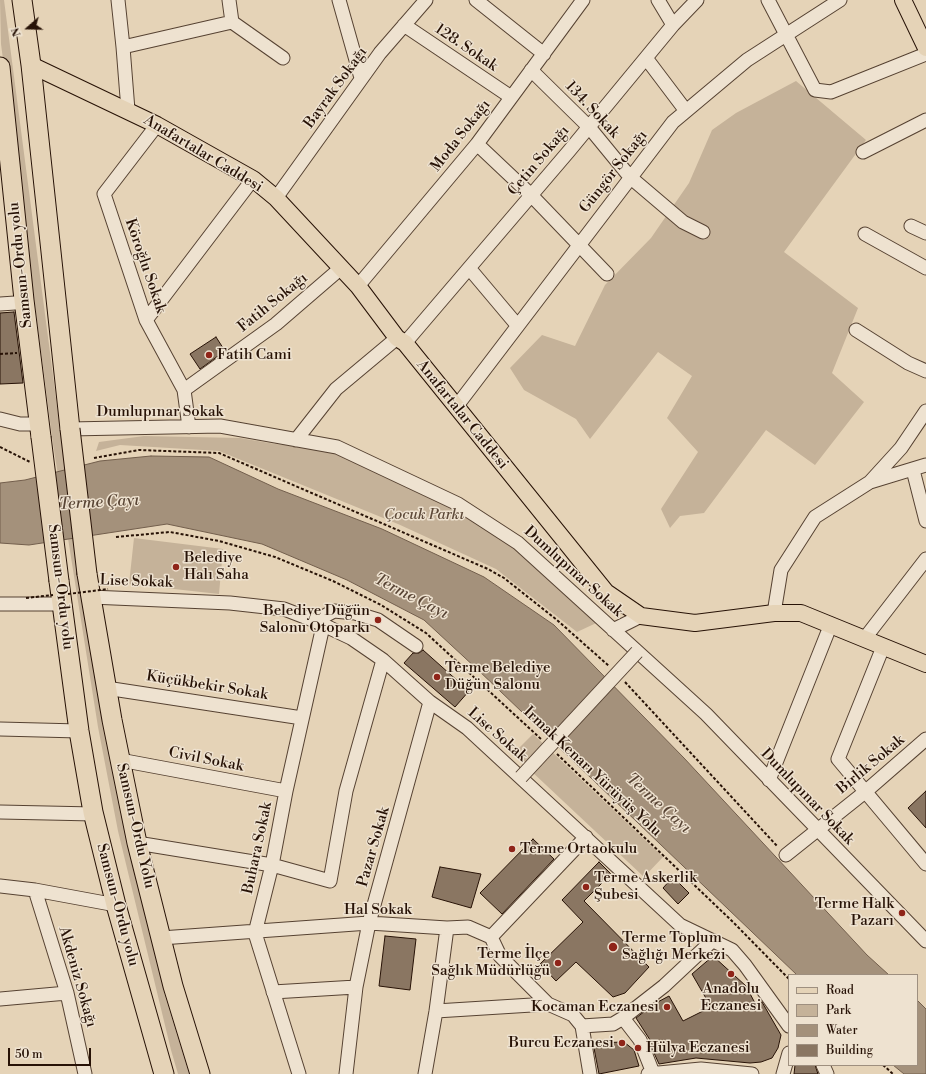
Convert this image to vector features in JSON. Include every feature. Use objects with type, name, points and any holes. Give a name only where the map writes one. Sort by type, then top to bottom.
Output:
[{"type":"highway","name":"Samsun-Ordu yolu","points":[[22,0],[31,65],[70,429],[88,574]]},
{"type":"highway","name":"Samsun-Ordu yolu","points":[[0,67],[39,430],[79,731],[94,814],[116,905],[164,1074]]},
{"type":"highway","name":"Samsun-Ordu Yolu","points":[[88,574],[106,688],[137,843],[173,986],[200,1074]]},
{"type":"main road","points":[[903,0],[922,27],[926,48]]},
{"type":"main road","name":"Anafartalar Caddesi","points":[[31,65],[157,125],[253,179],[276,198],[358,286],[401,341],[606,592],[641,616],[695,623],[774,613],[801,613],[926,664]]},
{"type":"street","points":[[118,0],[128,110]]},
{"type":"street","points":[[229,0],[232,22],[283,58]]},
{"type":"street","points":[[339,0],[361,78]]},
{"type":"street","name":"Bayrak Sokağı","points":[[276,198],[361,78],[426,0]]},
{"type":"street","points":[[476,0],[544,54]]},
{"type":"street","name":"Moda Sokağı","points":[[358,286],[477,144],[583,0]]},
{"type":"street","points":[[658,0],[673,25]]},
{"type":"street","name":"Çetin Sokağı","points":[[296,440],[336,389],[401,341],[469,268],[589,127],[673,25],[697,0]]},
{"type":"street","points":[[768,0],[815,90],[832,92],[907,63],[926,54]]},
{"type":"street","name":"Güngör Sokağı","points":[[456,407],[673,122],[747,60],[840,0]]},
{"type":"street","points":[[123,47],[232,22]]},
{"type":"street","name":"128. Sokak","points":[[404,26],[511,97]]},
{"type":"street","points":[[646,58],[686,111]]},
{"type":"street","name":"134. Sokak","points":[[531,70],[589,127],[630,178],[683,222],[703,232]]},
{"type":"street","points":[[863,152],[926,120]]},
{"type":"street","name":"Köroğlu Sokak","points":[[157,125],[104,194],[146,320],[184,390],[189,427]]},
{"type":"street","points":[[477,144],[531,195],[607,274]]},
{"type":"street","points":[[146,320],[253,179]]},
{"type":"street","points":[[911,226],[926,233]]},
{"type":"street","points":[[865,234],[926,268]]},
{"type":"street","name":"Fatih Sokağı","points":[[184,390],[276,324],[341,268]]},
{"type":"street","points":[[469,268],[517,325]]},
{"type":"street","points":[[0,304],[15,303]]},
{"type":"street","points":[[856,330],[908,363],[926,371]]},
{"type":"street","points":[[774,613],[781,570],[815,517],[870,482],[901,448],[926,411]]},
{"type":"street","points":[[0,419],[39,430]]},
{"type":"street","name":"Dumlupınar Sokak","points":[[70,429],[220,426],[337,447],[458,504],[518,543],[706,714],[768,780],[926,941]]},
{"type":"street","points":[[870,482],[926,465]]},
{"type":"street","points":[[913,470],[926,521]]},
{"type":"street","points":[[865,638],[926,558]]},
{"type":"street","name":"Lise Sokak","points":[[91,597],[246,604],[284,609],[351,638],[383,660],[430,702],[467,728],[680,925],[732,950],[788,1025]]},
{"type":"street","points":[[0,604],[61,604]]},
{"type":"street","points":[[319,623],[334,611],[355,614],[378,620],[416,646]]},
{"type":"street","points":[[613,630],[641,616]]},
{"type":"street","name":"Buhara Sokak","points":[[255,933],[272,866],[302,718],[319,623]]},
{"type":"street","points":[[768,780],[831,624]]},
{"type":"street","points":[[883,647],[838,759],[926,864]]},
{"type":"street","points":[[521,777],[637,652]]},
{"type":"street","points":[[137,843],[272,866],[330,881],[346,791],[383,660]]},
{"type":"street","name":"Küçükbekir Sokak","points":[[106,688],[302,718]]},
{"type":"street","name":"Pazar Sokak","points":[[346,1074],[356,988],[369,924],[430,702]]},
{"type":"street","points":[[0,729],[79,731]]},
{"type":"street","name":"Birlik Sokak","points":[[786,855],[865,792],[926,739]]},
{"type":"street","name":"Civil Sokak","points":[[120,760],[286,791]]},
{"type":"street","points":[[0,812],[94,814]]},
{"type":"street","points":[[586,837],[491,937],[500,956],[548,1004],[573,1015],[582,1026],[590,1074]]},
{"type":"street","points":[[0,886],[35,890],[116,905]]},
{"type":"street","name":"Akdeniz Sokağı","points":[[35,890],[67,993],[85,1074]]},
{"type":"street","name":"Hal Sokak","points":[[161,938],[255,933],[369,924],[447,928],[468,926],[491,937]]},
{"type":"street","points":[[425,1074],[436,1011],[447,928]]},
{"type":"street","points":[[255,933],[299,1074]]},
{"type":"street","points":[[582,1026],[613,1024],[623,1018],[664,986],[712,941]]},
{"type":"street","points":[[274,992],[356,988]]},
{"type":"street","points":[[0,999],[67,993]]},
{"type":"street","points":[[436,1011],[548,1004]]},
{"type":"street","points":[[623,1018],[640,1040],[650,1073],[701,1069],[752,1074]]},
{"type":"street","points":[[783,1074],[788,1056]]},
{"type":"path","points":[[0,354],[6,354]]},
{"type":"path","points":[[0,447],[32,463]]},
{"type":"path","points":[[94,458],[139,450],[219,453],[488,569],[504,578],[557,620],[611,668]]},
{"type":"path","name":"Irmak Kenarı Yürüyüş Yolu","points":[[116,537],[170,532],[276,556],[333,581],[381,605],[426,633],[544,742]]},
{"type":"path","points":[[622,679],[786,855]]},
{"type":"path","name":"Irmak Kenarı Yürüyüş Yolu","points":[[554,752],[733,922],[788,978]]},
{"type":"path","points":[[884,1066],[893,1074]]},
{"type":"green space","points":[[0,0],[4,0],[66,475],[121,808],[165,996],[189,1074],[178,1074],[171,1050],[118,831],[98,727],[53,444],[1,44]]},
{"type":"green space","points":[[796,81],[866,140],[784,252],[858,308],[832,373],[864,402],[815,465],[766,430],[704,513],[680,516],[670,528],[661,509],[698,452],[667,418],[692,376],[658,352],[590,439],[576,419],[524,390],[510,368],[542,335],[575,346],[605,285],[651,238],[689,183],[712,130],[736,113]]},
{"type":"green space","name":"Çocuk Parkı","points":[[144,436],[240,438],[275,444],[321,448],[358,462],[478,521],[607,618],[577,632],[496,569],[398,524],[219,451],[120,445],[96,451],[99,442]]},
{"type":"green space","name":"Belediye Halı Saha","points":[[134,538],[223,549],[219,594],[129,584]]},
{"type":"green space","points":[[533,734],[663,857],[644,877],[513,754]]},
{"type":"water","name":"Terme Çayı","points":[[151,456],[209,457],[278,489],[382,529],[484,577],[554,625],[684,758],[867,955],[888,974],[796,974],[424,620],[347,580],[262,544],[167,524],[29,545],[0,543],[0,483],[25,480],[100,461]]},
{"type":"water","points":[[918,1001],[926,1009],[926,1074],[904,1074],[894,1066],[918,1066]]},
{"type":"building","points":[[14,312],[23,383],[0,384],[0,313]]},
{"type":"building","name":"Fatih Cami","points":[[216,337],[225,351],[200,369],[190,354]]},
{"type":"building","name":"Terme Belediye Düğün Salonu","points":[[423,650],[469,691],[455,707],[404,663],[413,653],[419,653]]},
{"type":"building","points":[[926,791],[926,828],[908,808]]},
{"type":"building","points":[[533,839],[554,859],[502,914],[480,893]]},
{"type":"building","points":[[599,862],[611,874],[584,901],[649,967],[625,993],[613,997],[576,962],[556,981],[540,964],[583,922],[562,900]]},
{"type":"building","points":[[440,867],[481,874],[471,908],[432,897]]},
{"type":"building","points":[[673,877],[689,893],[678,904],[663,888]]},
{"type":"building","points":[[385,936],[416,939],[410,990],[379,986]]},
{"type":"building","points":[[713,956],[746,986],[756,1005],[762,1002],[781,1035],[778,1048],[772,1058],[761,1062],[750,1063],[696,1058],[659,1064],[650,1044],[652,1043],[636,1018],[654,1004],[669,996],[683,1021],[711,1007],[692,974]]},
{"type":"building","points":[[624,1042],[634,1050],[639,1066],[599,1074],[593,1043]]},
{"type":"building","points":[[795,1066],[815,1066],[818,1074],[794,1074]]},
{"type":"place","name":"Fatih Cami","points":[[209,355]]},
{"type":"place","name":"Belediye Halı Saha","points":[[176,567]]},
{"type":"place","name":"Belediye Düğün Salonu Otoparkı","points":[[378,620]]},
{"type":"place","name":"Terme Belediye Düğün Salonu","points":[[437,677]]},
{"type":"place","name":"Terme Ortaokulu","points":[[512,849]]},
{"type":"place","name":"Terme Askerlik Şubesi","points":[[586,887]]},
{"type":"place","name":"Terme Halk Pazarı","points":[[902,913]]},
{"type":"place","name":"Terme Toplum Sağlığı Merkezi","points":[[613,947]]},
{"type":"place","name":"Terme İlçe Sağlık Müdürlüğü","points":[[558,963]]},
{"type":"place","name":"Anadolu Eczanesi","points":[[731,974]]},
{"type":"place","name":"Kocaman Eczanesi","points":[[667,1007]]},
{"type":"place","name":"Burcu Eczanesi","points":[[622,1043]]},
{"type":"place","name":"Hülya Eczanesi","points":[[638,1048]]}]
